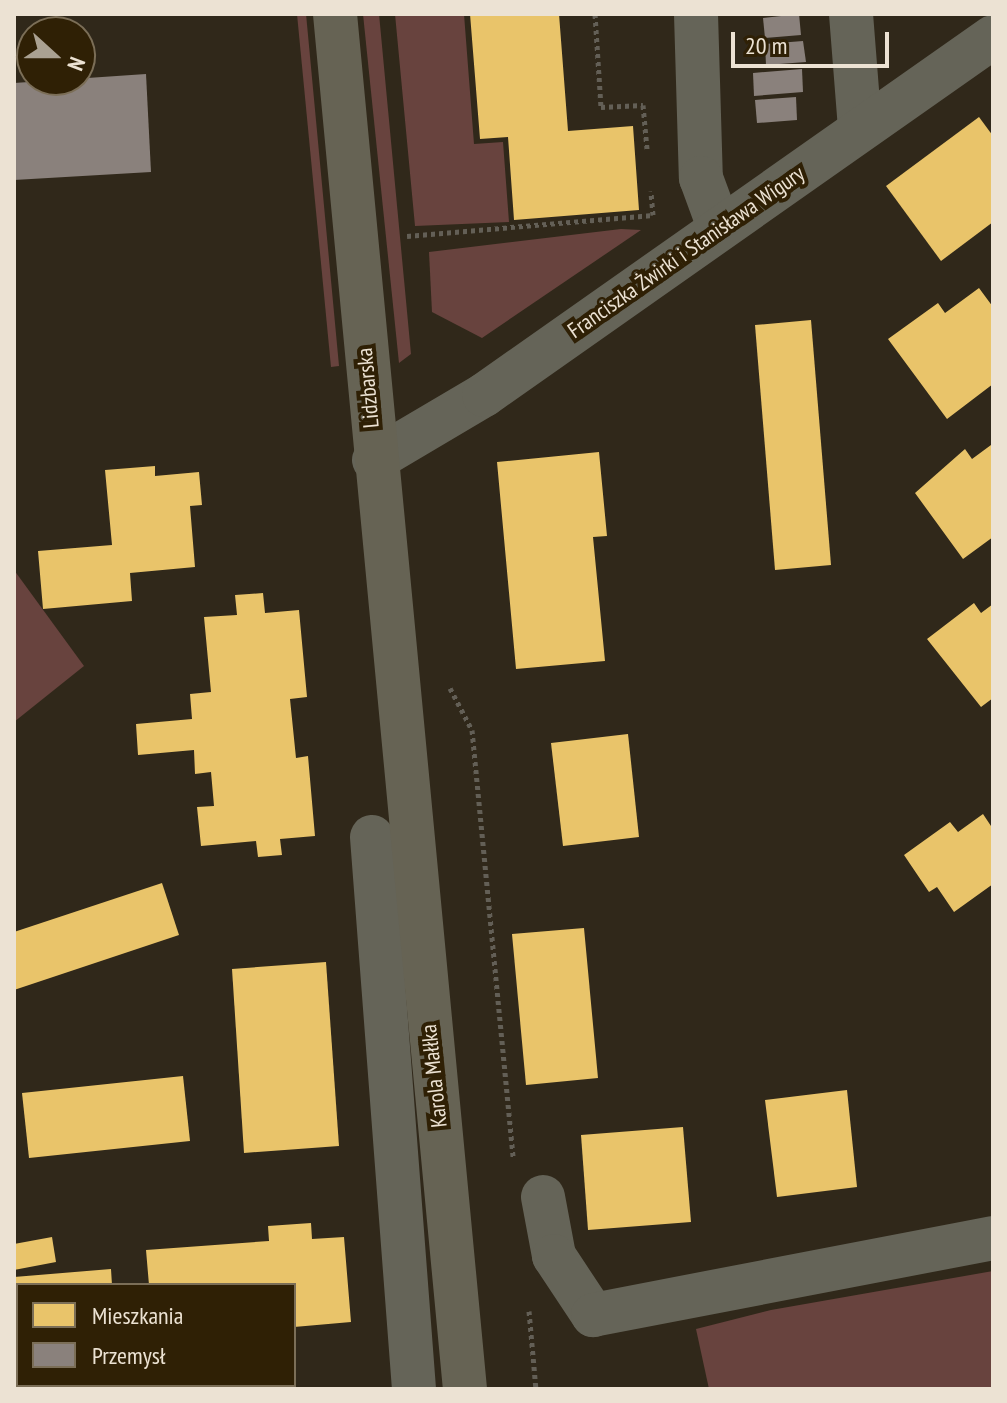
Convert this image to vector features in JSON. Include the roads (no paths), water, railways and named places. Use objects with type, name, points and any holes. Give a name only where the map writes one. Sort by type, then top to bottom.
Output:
[{"type":"main road","name":"Lidzbarska","points":[[335,14],[403,762]]},
{"type":"main road","name":"Karola Małłka","points":[[403,762],[465,1389]]},
{"type":"street","points":[[696,14],[701,178],[719,227]]},
{"type":"street","points":[[851,14],[860,129]]},
{"type":"street","name":"Franciszka Żwirki i Stanisława Wigury","points":[[374,460],[484,395],[993,37]]},
{"type":"street","points":[[372,837],[414,1389]]},
{"type":"street","points":[[529,1184],[554,1256],[593,1315],[993,1238]]}]
